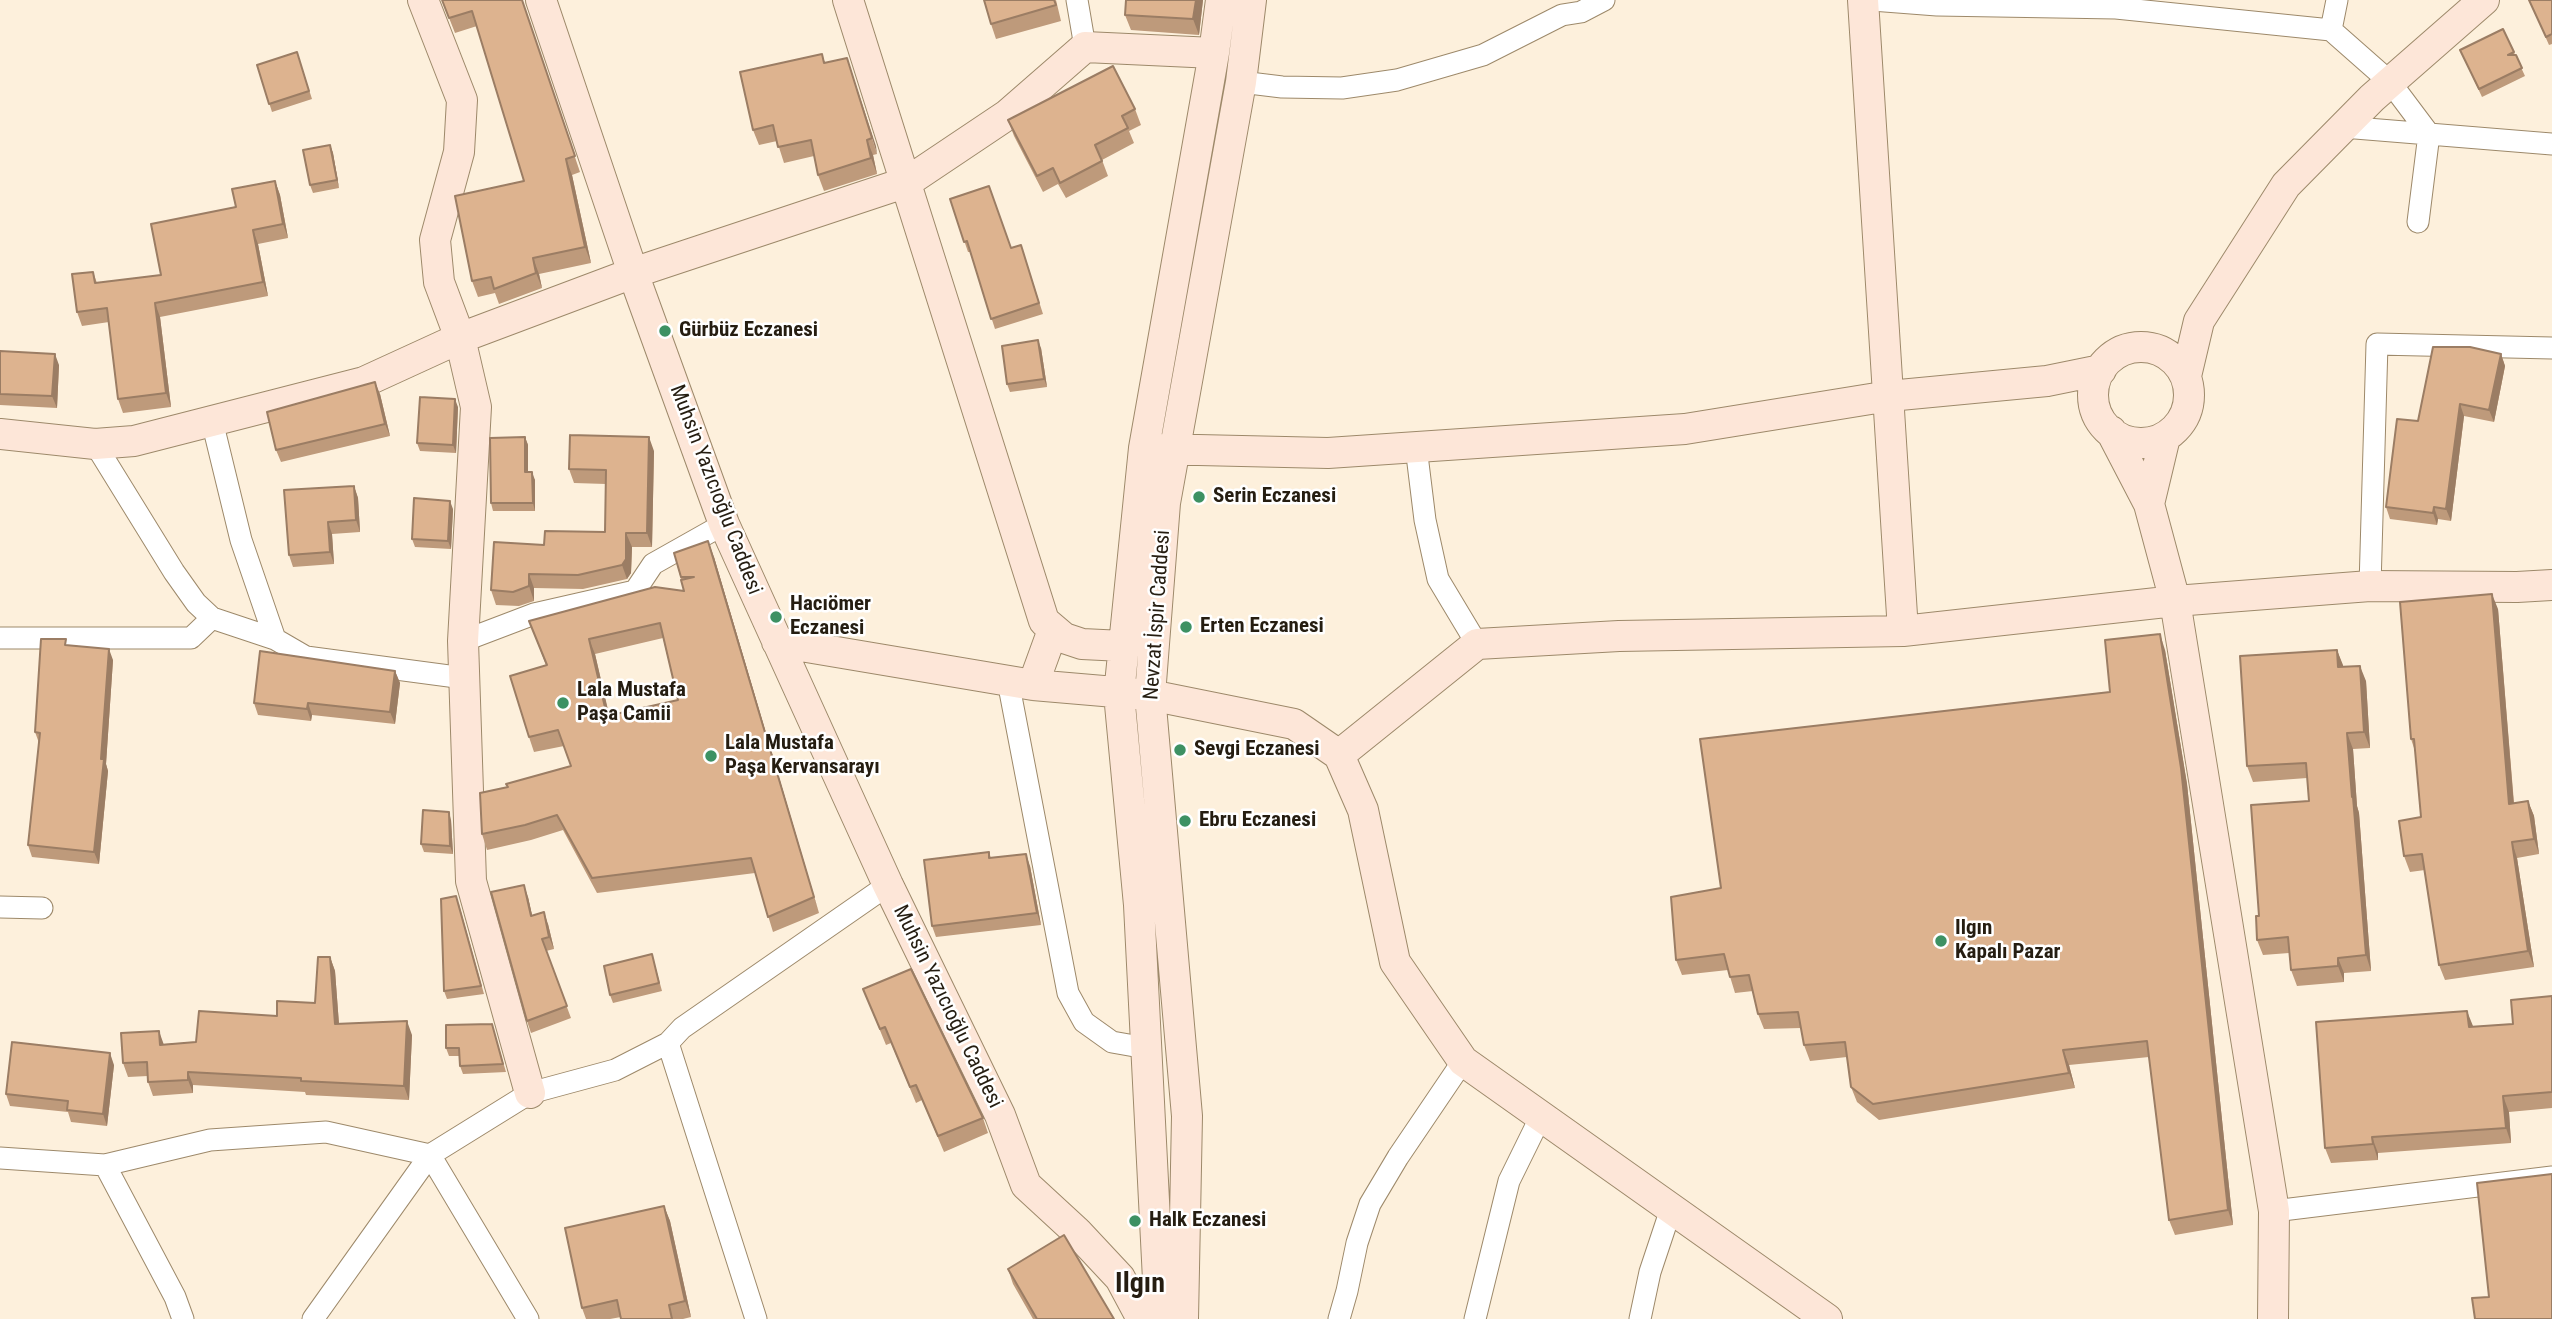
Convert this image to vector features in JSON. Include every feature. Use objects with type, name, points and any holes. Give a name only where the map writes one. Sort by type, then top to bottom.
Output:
[{"type":"street","points":[[422,0],[463,100],[460,152],[435,240],[439,282],[460,338],[476,407],[463,641],[471,881],[530,1093]]},
{"type":"street","name":"Muhsin Yazıcıoğlu Caddesi","points":[[541,0],[633,273],[724,524],[777,642],[888,885],[1000,1115],[1026,1185],[1077,1232],[1120,1278],[1142,1319]]},
{"type":"street","points":[[848,0],[1044,621],[1064,638],[1082,644],[1123,646]]},
{"type":"street","points":[[1077,0],[1085,47]]},
{"type":"street","name":"Nevzat İspir Caddesi","points":[[1160,1319],[1139,905],[1119,694],[1144,448],[1221,0]]},
{"type":"street","name":"Nevzat İspir Caddesi","points":[[1183,1319],[1188,1116],[1150,695],[1165,503],[1241,82],[1251,0]]},
{"type":"street","points":[[1241,82],[1282,87],[1342,88],[1397,80],[1483,55],[1562,15],[1581,12],[1604,0]]},
{"type":"street","points":[[1863,0],[1903,631]]},
{"type":"street","points":[[1872,0],[1937,5],[2116,8],[2331,30],[2390,82],[2429,134],[2418,222]]},
{"type":"street","points":[[2331,30],[2337,0]]},
{"type":"street","points":[[2048,380],[2120,439],[2143,444],[2165,437],[2182,422],[2190,400],[2186,376],[2199,321],[2286,185],[2390,82],[2483,0]]},
{"type":"street","points":[[0,434],[95,444],[134,441],[364,382],[460,338],[633,273],[907,182],[1007,115],[1085,47],[1214,53]]},
{"type":"street","points":[[2343,127],[2552,144]]},
{"type":"street","points":[[2152,348],[2199,321]]},
{"type":"street","points":[[2370,586],[2377,344],[2552,348]]},
{"type":"street","points":[[2186,376],[2173,358],[2152,348],[2129,348],[2108,359],[2095,379],[2093,402],[2149,505],[2175,601],[2274,1211],[2273,1319]]},
{"type":"street","points":[[1144,448],[1328,453],[1685,429],[1889,396],[2048,380],[2101,370]]},
{"type":"street","points":[[212,421],[241,540],[275,639]]},
{"type":"street","points":[[2149,505],[2165,437]]},
{"type":"street","points":[[95,444],[174,572],[196,603],[212,618],[275,639],[306,657],[464,678]]},
{"type":"street","points":[[1416,447],[1425,520],[1438,579],[1477,644]]},
{"type":"street","points":[[463,641],[534,614],[635,591],[653,564],[724,524]]},
{"type":"street","points":[[1339,755],[1477,644],[1619,636],[1903,631],[2175,601],[2370,586],[2552,585]]},
{"type":"street","points":[[0,638],[191,638],[212,618]]},
{"type":"street","points":[[1053,630],[1021,683],[1068,993],[1084,1022],[1112,1042],[1146,1048]]},
{"type":"street","points":[[777,642],[1021,683],[1150,695],[1294,724],[1339,755],[1363,810],[1395,962],[1463,1061],[1827,1319]]},
{"type":"street","points":[[313,1319],[430,1155],[530,1093],[615,1070],[668,1043],[682,1028],[888,885]]},
{"type":"street","points":[[0,907],[42,908]]},
{"type":"street","points":[[668,1043],[756,1319]]},
{"type":"street","points":[[1339,1319],[1357,1242],[1370,1204],[1398,1157],[1463,1061]]},
{"type":"street","points":[[1475,1319],[1509,1181],[1541,1116]]},
{"type":"street","points":[[0,1158],[105,1165],[210,1140],[326,1132],[430,1155],[528,1319]]},
{"type":"street","points":[[105,1165],[175,1297],[183,1319]]},
{"type":"street","points":[[2274,1211],[2552,1177]]},
{"type":"street","points":[[1640,1319],[1650,1272],[1671,1209]]},
{"type":"building","points":[[442,0],[522,0],[575,156],[566,159],[585,247],[533,258],[536,273],[494,289],[491,277],[472,281],[455,196],[524,181],[472,11],[449,18]]},
{"type":"building","points":[[984,0],[1054,0],[1056,5],[991,24]]},
{"type":"building","points":[[1126,0],[1196,0],[1193,19],[1125,15]]},
{"type":"building","points":[[2529,0],[2552,0],[2552,34],[2546,37]]},
{"type":"building","points":[[2503,29],[2514,52],[2508,55],[2516,55],[2522,68],[2479,89],[2460,50]]},
{"type":"building","points":[[297,52],[309,91],[269,104],[257,65]]},
{"type":"building","points":[[822,54],[824,63],[847,58],[872,138],[867,140],[871,158],[818,175],[811,140],[778,147],[773,125],[753,130],[740,72]]},
{"type":"building","points":[[1113,66],[1135,109],[1122,116],[1128,128],[1095,145],[1102,161],[1060,183],[1053,168],[1037,176],[1008,120]]},
{"type":"building","points":[[330,145],[337,180],[310,185],[303,150]]},
{"type":"building","points":[[275,181],[283,224],[253,230],[263,282],[155,303],[166,393],[118,399],[107,308],[77,312],[72,274],[93,272],[95,283],[161,275],[151,224],[236,207],[232,189]]},
{"type":"building","points":[[989,186],[1011,248],[1021,245],[1039,303],[991,319],[967,241],[964,242],[950,199]]},
{"type":"building","points":[[1038,340],[1044,379],[1007,384],[1002,346]]},
{"type":"building","points":[[2433,347],[2470,347],[2501,354],[2489,410],[2460,404],[2446,509],[2434,507],[2433,513],[2386,507],[2397,419],[2418,421]]},
{"type":"building","points":[[0,351],[55,354],[52,396],[0,394]]},
{"type":"building","points":[[375,382],[385,424],[276,450],[267,412]]},
{"type":"building","points":[[420,397],[455,399],[453,445],[417,443]]},
{"type":"building","points":[[570,435],[649,437],[647,533],[626,533],[626,559],[622,565],[578,575],[529,574],[529,586],[513,592],[491,590],[494,542],[544,545],[545,531],[605,532],[606,470],[569,469]]},
{"type":"building","points":[[525,437],[525,472],[532,472],[533,503],[491,503],[490,438]]},
{"type":"building","points":[[354,486],[356,520],[328,522],[330,552],[289,555],[284,490]]},
{"type":"building","points":[[414,498],[450,501],[448,541],[412,539]]},
{"type":"building","points":[[708,541],[814,897],[768,917],[751,858],[592,878],[557,815],[482,834],[480,793],[508,787],[506,784],[571,766],[558,730],[529,737],[510,676],[547,665],[529,621],[655,587],[684,591],[681,580],[694,577],[681,577],[674,553]],"holes":[[[660,623],[678,700],[607,716],[589,639]]]},
{"type":"building","points":[[2492,594],[2509,804],[2528,801],[2534,839],[2512,842],[2528,951],[2439,965],[2422,854],[2404,856],[2399,821],[2421,817],[2414,739],[2411,739],[2400,602]]},
{"type":"building","name":"Ilgın Kapalı Pazar","points":[[2160,634],[2181,768],[2228,1210],[2169,1220],[2147,1041],[2063,1050],[2069,1073],[1873,1104],[1851,1087],[1845,1042],[1804,1045],[1798,1012],[1758,1014],[1749,975],[1730,977],[1724,954],[1676,960],[1671,897],[1721,888],[1700,739],[2110,692],[2105,640]]},
{"type":"building","points":[[41,639],[66,639],[65,645],[109,649],[101,759],[104,759],[94,852],[28,845],[40,733],[35,732]]},
{"type":"building","points":[[2337,650],[2338,667],[2360,666],[2364,732],[2347,733],[2366,955],[2338,958],[2338,966],[2291,970],[2288,937],[2257,940],[2256,916],[2259,916],[2251,805],[2309,801],[2306,763],[2247,766],[2240,656]]},
{"type":"building","points":[[260,651],[395,671],[390,712],[308,703],[307,709],[254,703]]},
{"type":"building","points":[[423,810],[449,812],[450,846],[421,844]]},
{"type":"building","points":[[989,852],[989,858],[1026,854],[1037,913],[932,926],[924,860]]},
{"type":"building","points":[[524,885],[531,916],[544,912],[549,937],[542,939],[567,1006],[527,1021],[491,892]]},
{"type":"building","points":[[456,896],[481,986],[444,991],[441,899]]},
{"type":"building","points":[[652,954],[659,983],[610,995],[604,966]]},
{"type":"building","points":[[318,957],[330,957],[335,1024],[407,1021],[404,1086],[188,1072],[188,1080],[148,1082],[147,1062],[123,1063],[121,1033],[159,1031],[160,1045],[196,1042],[199,1011],[277,1016],[277,1001],[315,1003]]},
{"type":"building","points":[[911,969],[983,1118],[938,1136],[916,1085],[910,1087],[885,1027],[880,1029],[863,989]]},
{"type":"building","points":[[2552,996],[2552,1092],[2503,1096],[2506,1128],[2372,1137],[2373,1144],[2325,1148],[2316,1022],[2467,1011],[2469,1027],[2513,1024],[2511,1000]]},
{"type":"building","points":[[492,1024],[503,1064],[460,1066],[459,1048],[446,1048],[446,1025]]},
{"type":"building","points":[[12,1042],[110,1053],[103,1114],[67,1110],[68,1101],[6,1094]]},
{"type":"building","points":[[2552,1174],[2552,1319],[2475,1319],[2472,1298],[2489,1297],[2477,1183]]},
{"type":"building","points":[[664,1206],[685,1301],[669,1305],[672,1319],[621,1319],[617,1300],[582,1308],[565,1228]]},
{"type":"building","points":[[1064,1235],[1114,1319],[1037,1319],[1008,1269]]},
{"type":"place","name":"Gürbüz Eczanesi","points":[[665,331]]},
{"type":"place","name":"Serin Eczanesi","points":[[1199,497]]},
{"type":"place","name":"Hacıömer Eczanesi","points":[[776,617]]},
{"type":"place","name":"Erten Eczanesi","points":[[1186,627]]},
{"type":"place","name":"Lala Mustafa Paşa Camii","points":[[563,703]]},
{"type":"place","name":"Sevgi Eczanesi","points":[[1180,750]]},
{"type":"place","name":"Lala Mustafa Paşa Kervansarayı","points":[[711,756]]},
{"type":"place","name":"Ebru Eczanesi","points":[[1185,821]]},
{"type":"place","name":"Ilgın Kapalı Pazar","points":[[1941,941]]},
{"type":"place","name":"Halk Eczanesi","points":[[1135,1221]]},
{"type":"district","name":"Ilgın","points":[[1140,1285]]}]
